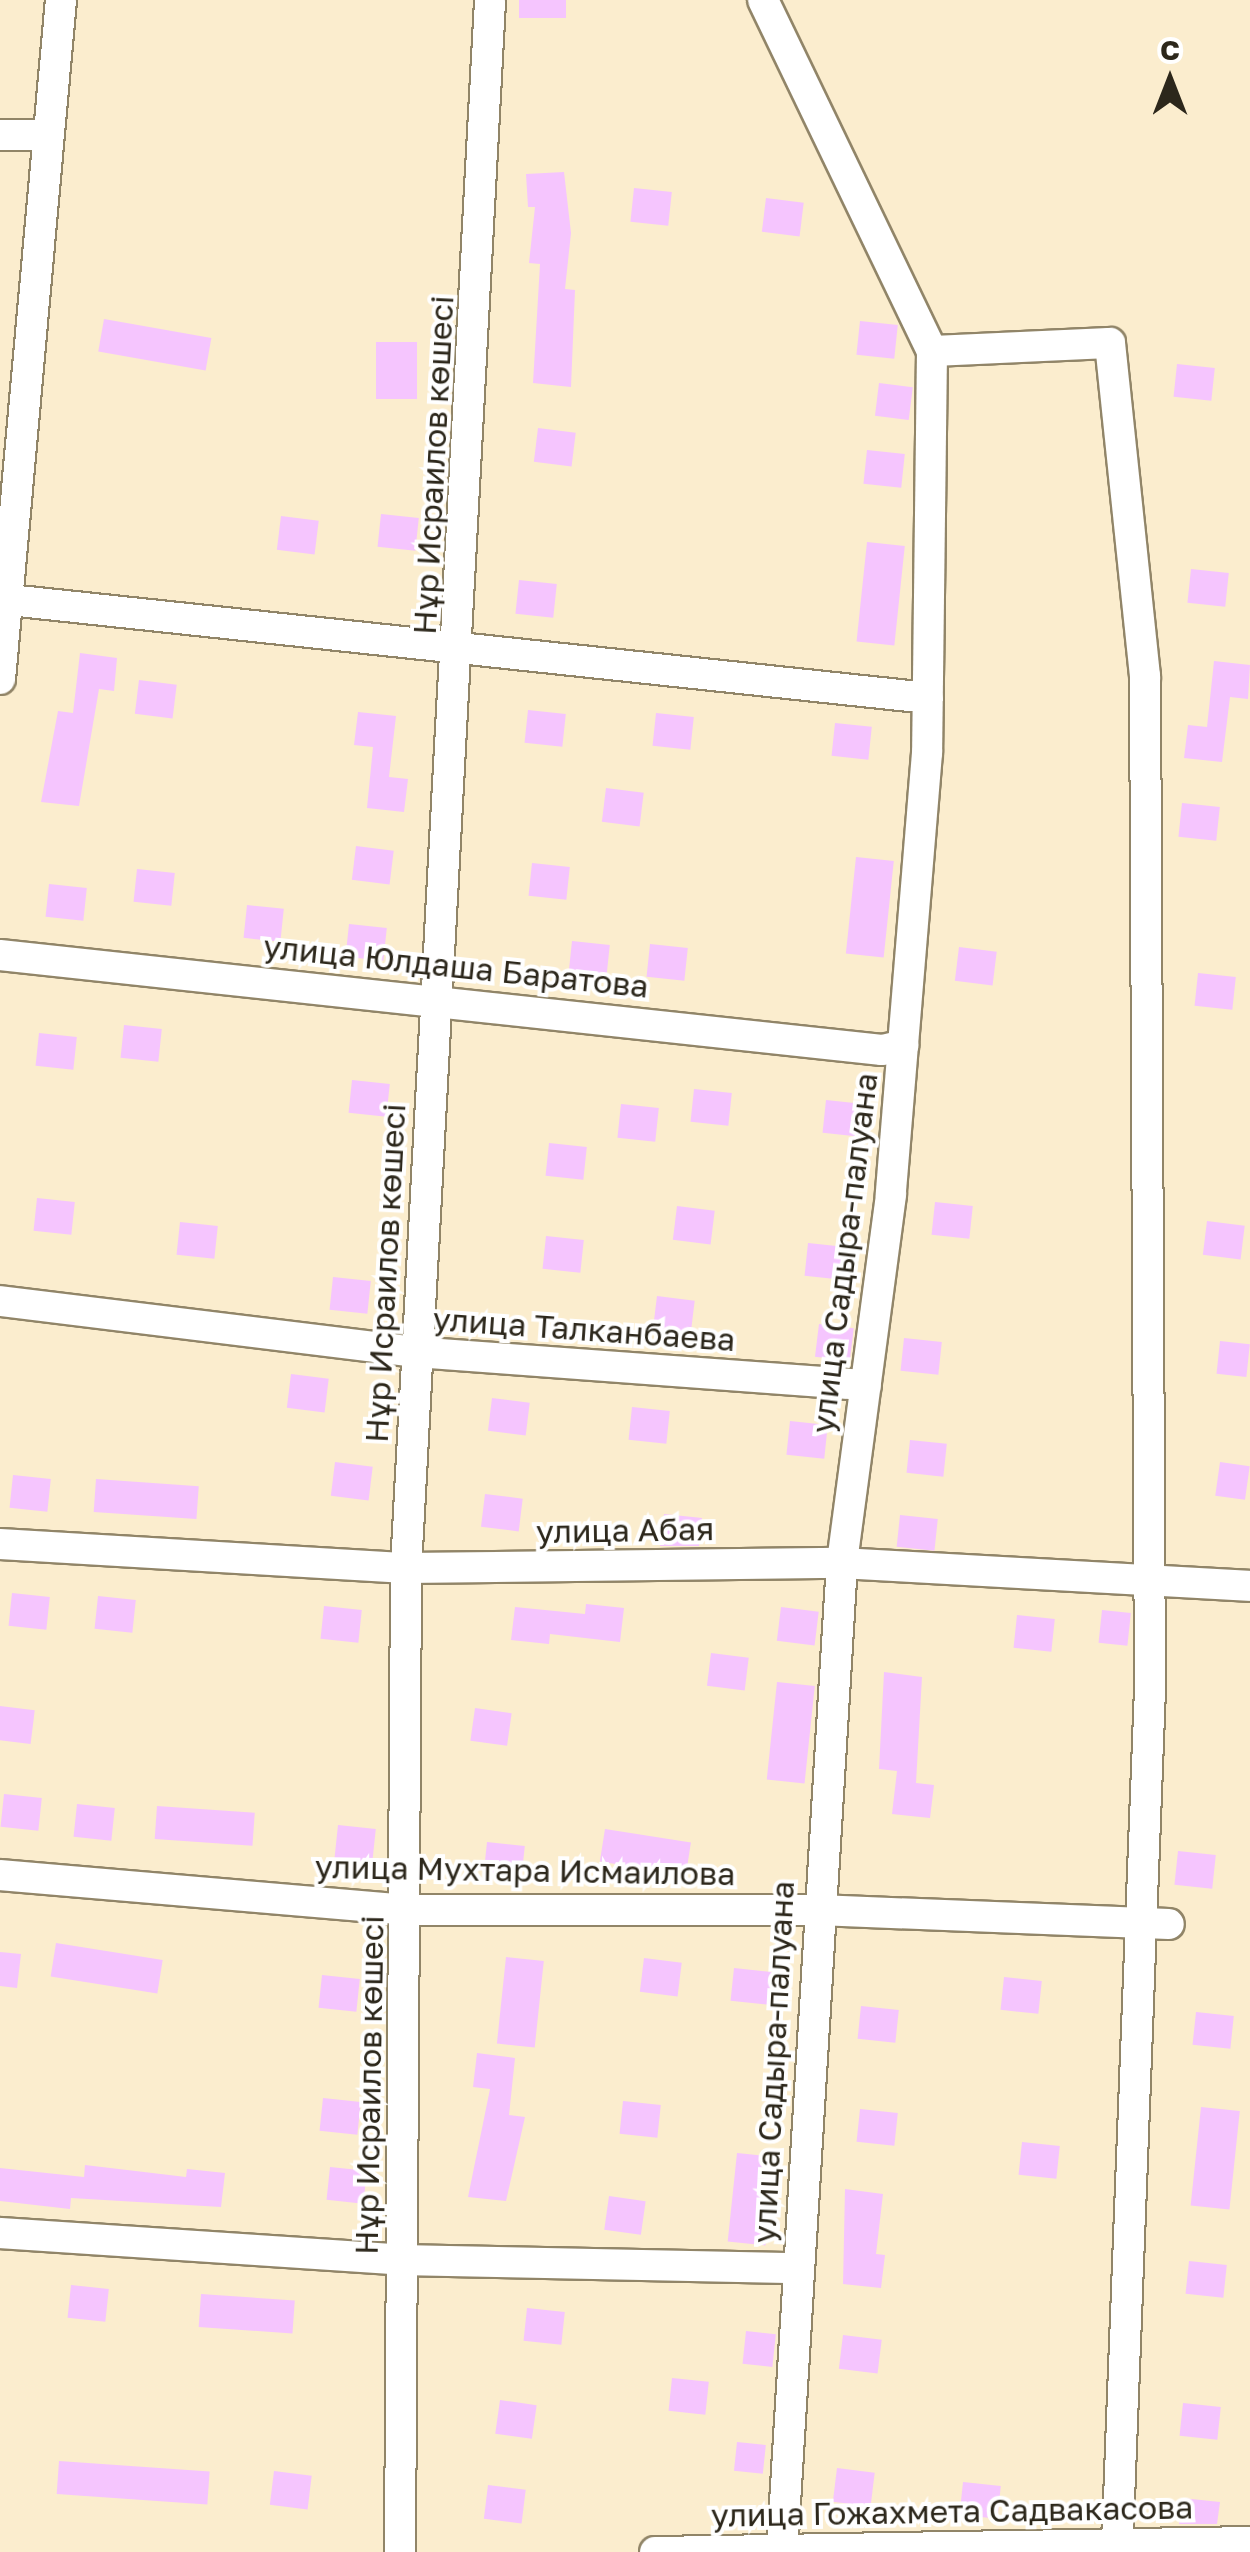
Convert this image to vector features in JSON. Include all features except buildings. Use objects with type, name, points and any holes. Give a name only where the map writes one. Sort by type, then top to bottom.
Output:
[{"type":"street","points":[[0,679],[3,599],[60,0]]},
{"type":"street","name":"Нұр Исраилов көшесі","points":[[400,2552],[406,1568],[414,1352],[460,645],[490,0]]},
{"type":"street","name":"улица Садыра-палуана","points":[[763,0],[932,351],[928,698],[903,1045],[842,1563],[796,2268],[782,2548]]},
{"type":"street","points":[[0,135],[48,135]]},
{"type":"street","points":[[932,351],[1110,343],[1145,676],[1149,1585],[1117,2547]]},
{"type":"street","points":[[3,599],[928,698]]},
{"type":"street","name":"улица Юлдаша Баратова","points":[[0,955],[435,996],[882,1050],[903,1045]]},
{"type":"street","name":"улица Талканбаева","points":[[0,1301],[414,1352],[866,1384]]},
{"type":"street","name":"улица Абая","points":[[0,1544],[406,1568],[842,1563],[1149,1585],[1250,1586]]},
{"type":"street","name":"улица Мухтара Исмаилова","points":[[0,1875],[406,1910],[818,1910],[1168,1924]]},
{"type":"street","points":[[0,2233],[402,2260],[796,2268]]},
{"type":"street","name":"улица Гожахмета Садвакасова","points":[[655,2552],[1250,2542]]}]
